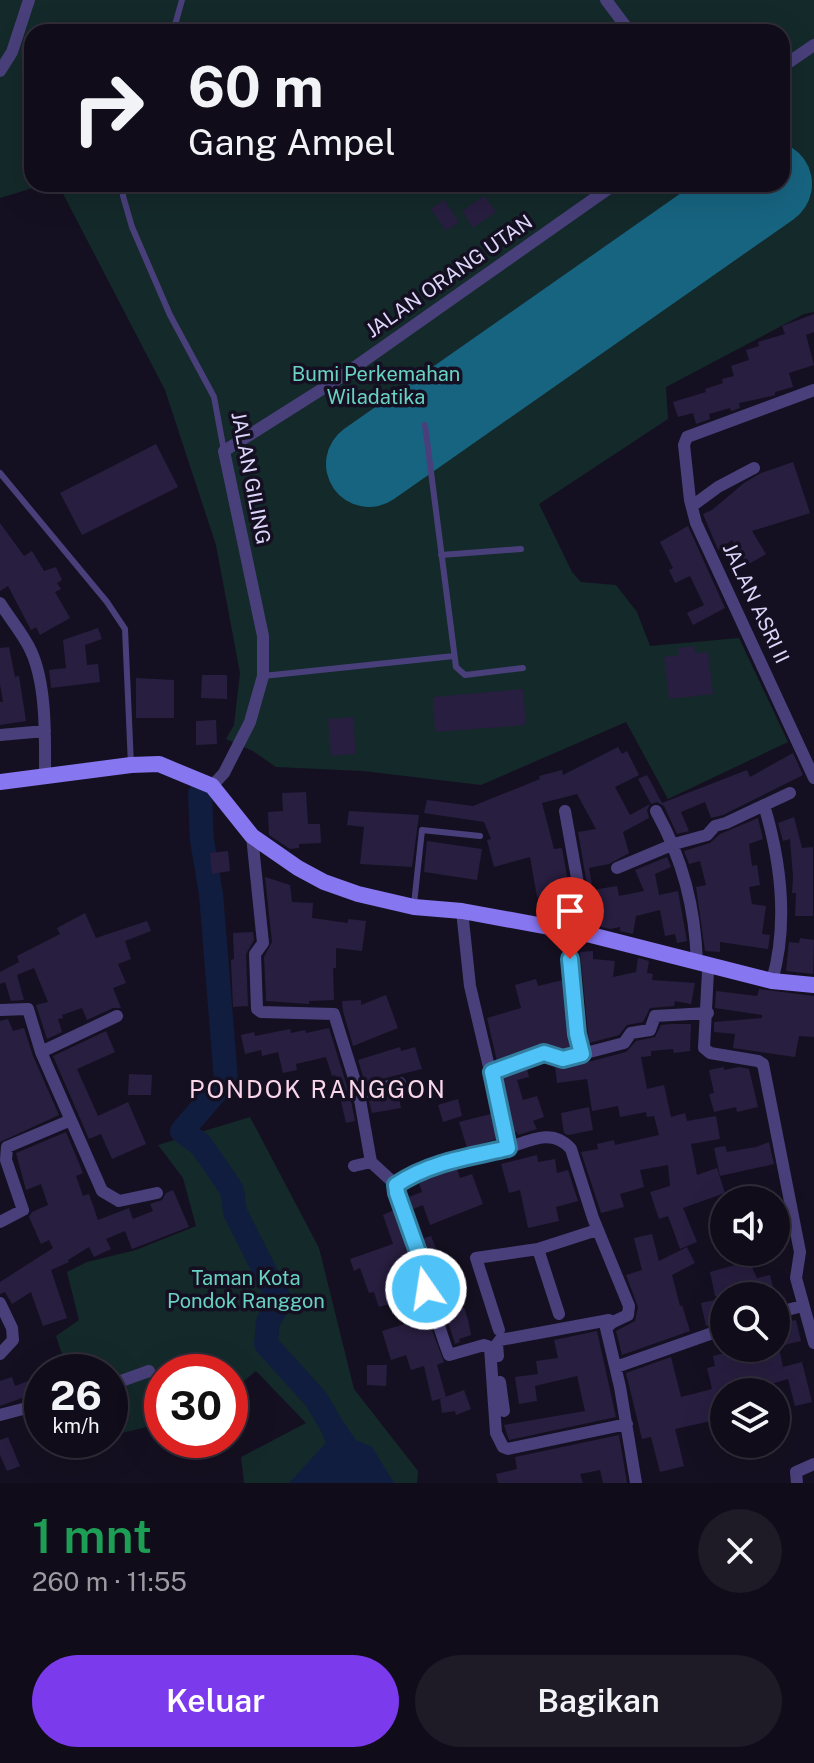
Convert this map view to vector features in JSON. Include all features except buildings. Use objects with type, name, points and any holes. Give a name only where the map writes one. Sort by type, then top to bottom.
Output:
[{"type":"street","points":[[0,71],[12,52],[29,0]]},
{"type":"street","points":[[606,0],[624,24]]},
{"type":"street","points":[[790,62],[814,45]]},
{"type":"street","name":"JALAN ORANG UTAN","points":[[224,451],[338,379],[604,192]]},
{"type":"street","name":"JALAN ASRI II","points":[[814,390],[685,439],[684,445],[696,523],[814,778]]},
{"type":"street","name":"JALAN GILING","points":[[212,786],[224,773],[250,722],[263,676],[263,636],[224,451]]},
{"type":"street","points":[[692,506],[729,480],[754,468]]},
{"type":"street","points":[[0,603],[31,651],[38,678],[45,731],[45,777]]},
{"type":"street","points":[[0,735],[45,731]]},
{"type":"street","points":[[0,782],[159,764],[212,786],[252,836],[298,868],[324,882],[358,894],[414,907],[462,911],[587,934],[772,981],[814,985]]},
{"type":"street","points":[[617,868],[674,844],[707,835],[717,825],[790,793]]},
{"type":"street","points":[[764,805],[783,898],[772,981]]},
{"type":"street","points":[[565,811],[587,934]]},
{"type":"street","points":[[656,811],[674,844],[688,891],[696,937],[708,971],[704,1048],[710,1053],[763,1064],[806,1250],[796,1278],[814,1343]]},
{"type":"street","points":[[252,836],[263,943],[255,954],[257,1009],[261,1012],[334,1014],[359,1094],[371,1162],[396,1185],[419,1255],[431,1307],[449,1355],[489,1345],[496,1433],[503,1447],[508,1449],[627,1424]]},
{"type":"street","points":[[462,911],[470,986],[508,1148]]},
{"type":"street","points":[[568,932],[577,1034],[582,1054]]},
{"type":"street","points":[[0,1010],[28,1009],[41,1052],[102,1191],[119,1201],[157,1193]]},
{"type":"street","points":[[492,1072],[544,1053],[563,1059],[624,1043],[631,1033],[650,1030],[655,1016],[708,1013]]},
{"type":"street","points":[[41,1052],[117,1016]]},
{"type":"street","points":[[359,1094],[400,1083]]},
{"type":"street","points":[[0,1222],[23,1210],[6,1160],[7,1147],[71,1120]]},
{"type":"street","points":[[396,1185],[434,1165],[542,1137],[551,1136],[563,1141],[576,1162],[597,1230],[629,1306],[628,1315],[606,1328],[616,1367],[636,1483]]},
{"type":"street","points":[[354,1166],[371,1162]]},
{"type":"street","points":[[504,1411],[497,1347],[500,1335],[476,1258],[538,1249],[597,1230]]},
{"type":"street","points":[[538,1249],[559,1314]]},
{"type":"street","points":[[0,1303],[12,1328],[13,1340],[0,1354]]},
{"type":"street","points":[[790,1309],[802,1306]]},
{"type":"street","points":[[500,1335],[609,1320],[613,1322]]},
{"type":"street","points":[[616,1367],[710,1334]]},
{"type":"street","points":[[0,1415],[24,1409]]},
{"type":"street","points":[[797,1483],[796,1472],[814,1464]]},
{"type":"lane","points":[[175,24],[182,0]]},
{"type":"lane","name":"JALAN GILING","points":[[123,192],[132,227],[170,315],[214,397],[224,451]]},
{"type":"lane","points":[[425,425],[458,671],[465,675],[523,668]]},
{"type":"lane","points":[[0,473],[119,617],[125,629],[131,765]]},
{"type":"lane","points":[[441,555],[521,549]]},
{"type":"lane","points":[[263,676],[454,656]]},
{"type":"lane","points":[[414,907],[422,830],[480,836]]},
{"type":"green space","name":"Bumi Perkemahan Wiladatika","points":[[0,0],[814,0],[814,312],[804,314],[666,387],[668,419],[539,504],[572,572],[581,582],[616,585],[637,612],[650,646],[739,638],[788,742],[668,799],[626,722],[481,785],[363,771],[276,767],[253,751],[226,739],[234,725],[240,673],[216,545],[165,390],[62,192],[790,192],[790,24],[24,24],[24,191],[0,198]]},
{"type":"green space","name":"Taman Kota Pondok Ranggon","points":[[250,1117],[319,1248],[354,1389],[418,1471],[417,1483],[244,1483],[241,1458],[248,1458],[248,1453],[306,1423],[256,1371],[248,1377],[248,1354],[144,1354],[144,1428],[128,1432],[128,1354],[62,1354],[56,1336],[79,1320],[67,1272],[87,1262],[136,1250],[196,1226],[183,1178],[158,1145]]},
{"type":"water","points":[[344,1423],[356,1440],[372,1447],[394,1483],[289,1483]]},
{"type":"waterway","points":[[200,794],[226,1080],[182,1131],[201,1145],[232,1190],[235,1212],[280,1301],[268,1322],[266,1344],[316,1399],[333,1428],[354,1483]]},
{"type":"runway","points":[[369,464],[758,192]]},
{"type":"district","name":"PONDOK RANGGON","points":[[318,1089]]},
{"type":"route","points":[[426,1289],[419,1255],[396,1185],[434,1165],[508,1148],[492,1072],[544,1053],[563,1059],[582,1054],[577,1034],[570,959]]}]
